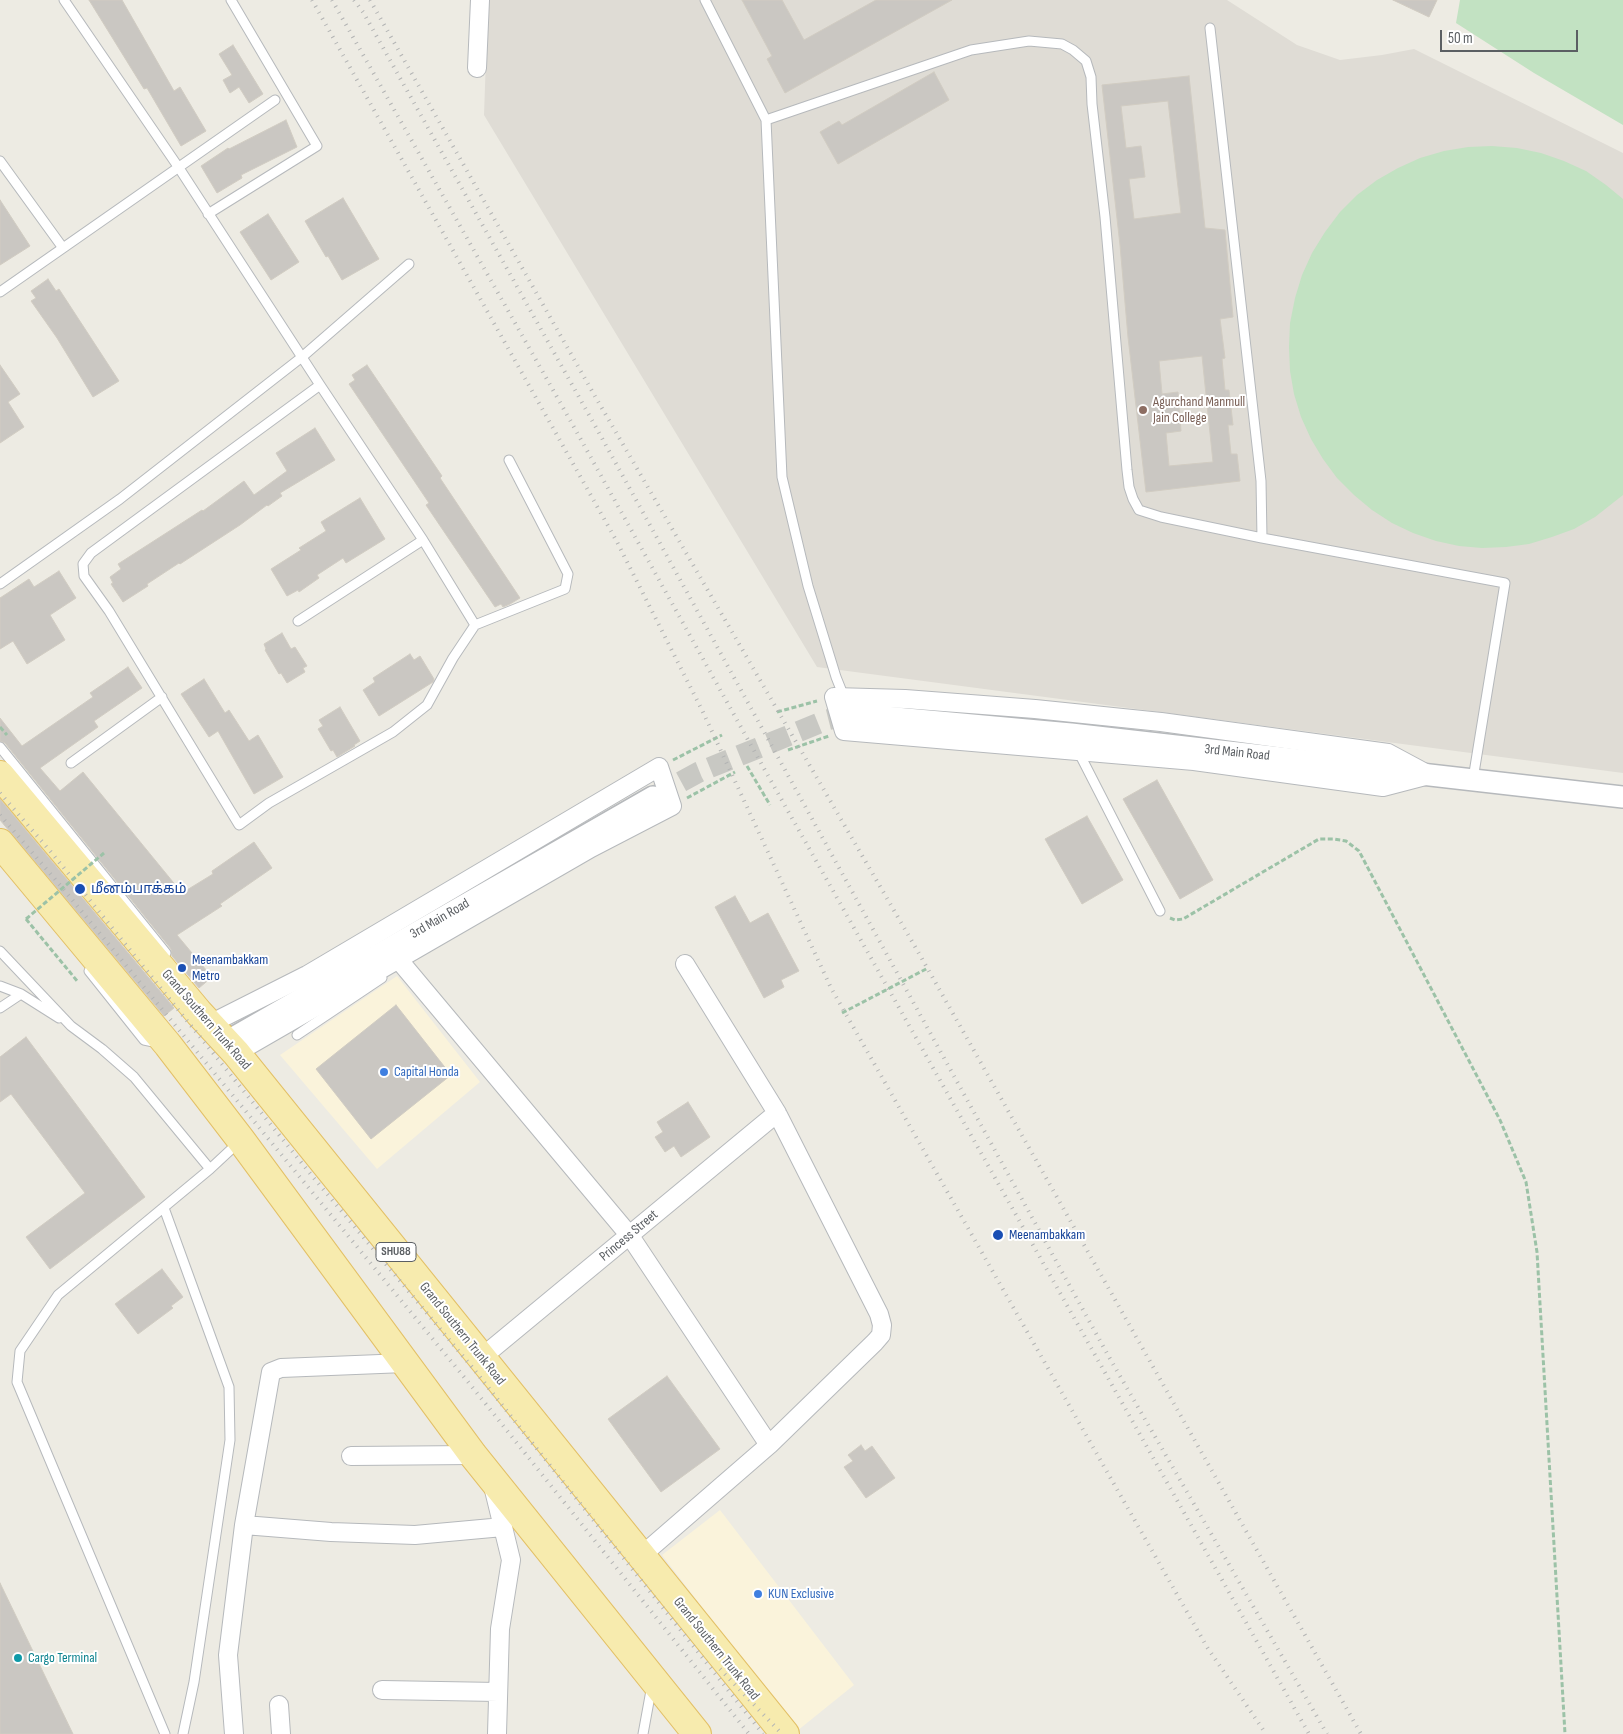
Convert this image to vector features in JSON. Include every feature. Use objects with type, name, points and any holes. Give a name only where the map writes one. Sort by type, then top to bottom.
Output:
[{"type":"main road","name":"Grand Southern Trunk Road","points":[[0,775],[212,1024],[786,1734]]},
{"type":"main road","points":[[0,843],[168,1045],[241,1140],[473,1454],[697,1734]]},
{"type":"street","points":[[477,68],[480,0]]},
{"type":"street","points":[[843,710],[1078,751],[1194,761],[1383,787],[1429,775]]},
{"type":"street","name":"3rd Main Road","points":[[843,710],[1623,797]]},
{"type":"street","points":[[663,764],[675,805],[591,848],[401,963],[212,1024],[306,975],[663,764]]},
{"type":"street","name":"3rd Main Road","points":[[212,1024],[653,797]]},
{"type":"street","points":[[401,963],[630,1236],[769,1444]]},
{"type":"street","points":[[641,1556],[769,1444],[875,1342],[881,1334],[882,1325],[880,1314],[777,1113],[685,964]]},
{"type":"street","name":"Princess Street","points":[[481,1358],[777,1113]]},
{"type":"street","points":[[234,1734],[228,1655],[244,1525],[272,1372],[277,1368],[405,1363]]},
{"type":"street","points":[[350,1456],[473,1454]]},
{"type":"street","points":[[493,1478],[492,1485],[511,1560],[500,1629],[497,1734]]},
{"type":"street","points":[[244,1525],[331,1532],[415,1535],[503,1527]]},
{"type":"street","points":[[382,1690],[498,1692]]},
{"type":"street","points":[[279,1705],[281,1734]]},
{"type":"lane","points":[[64,0],[179,168],[423,540],[475,625]]},
{"type":"lane","points":[[208,214],[317,146],[231,0]]},
{"type":"lane","points":[[705,0],[766,120],[782,477],[808,586],[836,677],[843,710]]},
{"type":"lane","points":[[1210,28],[1260,471],[1262,538]]},
{"type":"lane","points":[[766,120],[971,50],[1029,41],[1062,44],[1086,61],[1091,77],[1127,470],[1133,499],[1139,510],[1161,517],[1505,584],[1473,780]]},
{"type":"lane","points":[[0,292],[275,100]]},
{"type":"lane","points":[[0,161],[63,248]]},
{"type":"lane","points":[[0,584],[120,499],[302,357],[409,264]]},
{"type":"lane","points":[[320,385],[91,553],[83,564],[84,576],[109,610],[239,825],[269,803],[393,732],[427,705],[453,658],[475,625],[565,589],[568,574],[510,460]]},
{"type":"lane","points":[[298,621],[423,540]]},
{"type":"lane","points":[[71,763],[162,697]]},
{"type":"lane","points":[[0,747],[172,960]]},
{"type":"lane","points":[[1078,751],[1160,911]]},
{"type":"lane","points":[[0,951],[71,1026]]},
{"type":"lane","points":[[81,961],[144,1040],[168,1045]]},
{"type":"lane","points":[[297,1035],[401,963]]},
{"type":"lane","points":[[0,986],[21,994],[71,1026],[102,1049],[134,1077],[210,1169]]},
{"type":"lane","points":[[0,1008],[21,994]]},
{"type":"lane","points":[[165,1734],[17,1382],[20,1351],[58,1295],[164,1208],[241,1140]]},
{"type":"lane","points":[[164,1208],[229,1387],[230,1440],[194,1682],[183,1734]]},
{"type":"lane","points":[[643,1734],[653,1677]]},
{"type":"path","points":[[777,712],[843,710]]},
{"type":"path","points":[[788,750],[843,710]]},
{"type":"path","points":[[663,764],[722,735]]},
{"type":"path","points":[[747,766],[770,805]]},
{"type":"path","points":[[675,805],[735,772]]},
{"type":"path","points":[[1160,911],[1167,917],[1175,920],[1183,919],[1319,839],[1346,841],[1359,851],[1500,1120],[1526,1182],[1537,1252],[1565,1734]]},
{"type":"path","points":[[82,986],[26,919],[104,853]]},
{"type":"path","points":[[842,1013],[928,968]]},
{"type":"shaded area","name":"Agurchand Manmull Jain College","points":[[488,0],[1227,0],[1297,45],[1340,60],[1414,49],[1623,153],[1623,773],[817,667],[484,115]]},
{"type":"shaded area","points":[[397,976],[480,1082],[377,1169],[280,1055]]},
{"type":"shaded area","points":[[720,1510],[854,1685],[797,1731],[662,1555]]},
{"type":"green space","points":[[1460,0],[1623,0],[1623,125],[1534,73],[1456,23]]},
{"type":"green space","points":[[1468,147],[1517,148],[1541,153],[1564,161],[1586,171],[1623,199],[1623,495],[1595,517],[1574,529],[1529,544],[1482,548],[1436,541],[1392,523],[1372,510],[1337,478],[1311,439],[1301,417],[1290,371],[1289,347],[1290,323],[1302,275],[1312,253],[1325,232],[1340,212],[1357,195],[1377,180],[1420,158]]},
{"type":"building","points":[[89,0],[122,0],[174,91],[180,87],[206,131],[181,146],[147,88],[144,89]]},
{"type":"building","points":[[742,0],[782,0],[804,40],[876,0],[952,0],[785,93],[767,59],[772,56]]},
{"type":"building","points":[[1393,0],[1437,0],[1429,17]]},
{"type":"building","points":[[233,45],[263,94],[249,103],[239,87],[230,93],[223,80],[232,75],[219,54]]},
{"type":"building","points":[[934,72],[949,100],[838,164],[820,132],[839,121],[842,125]]},
{"type":"building","points":[[1189,76],[1205,228],[1225,230],[1233,317],[1220,319],[1225,358],[1222,359],[1225,390],[1229,390],[1233,425],[1228,425],[1231,454],[1237,454],[1240,481],[1146,492],[1102,85]],"holes":[[[1168,101],[1181,213],[1134,219],[1129,179],[1145,177],[1141,146],[1126,148],[1121,106]],[[1202,356],[1213,462],[1169,466],[1166,433],[1181,431],[1178,392],[1162,394],[1159,361]]]},
{"type":"building","points":[[286,120],[297,147],[241,175],[242,178],[217,193],[201,166],[228,148]]},
{"type":"building","points":[[343,198],[379,259],[342,280],[305,221]]},
{"type":"building","points":[[0,200],[30,246],[0,265]]},
{"type":"building","points":[[268,214],[299,262],[271,280],[240,232]]},
{"type":"building","points":[[48,279],[56,291],[59,289],[119,381],[93,397],[57,338],[31,301],[36,298],[31,291]]},
{"type":"building","points":[[0,365],[20,394],[8,402],[24,427],[0,443]]},
{"type":"building","points":[[367,365],[442,476],[440,478],[520,598],[503,607],[501,604],[495,607],[426,505],[429,503],[349,384],[355,380],[352,375]]},
{"type":"building","points":[[315,428],[335,460],[280,493],[282,496],[268,506],[147,584],[148,586],[123,602],[111,584],[113,583],[110,577],[121,569],[118,564],[203,511],[244,481],[254,495],[287,471],[276,453]]},
{"type":"building","points":[[360,498],[385,539],[346,563],[343,558],[317,575],[319,578],[299,592],[298,590],[287,596],[271,569],[326,531],[321,522]]},
{"type":"building","points":[[59,571],[76,598],[50,615],[65,640],[27,664],[13,641],[0,649],[0,598],[29,579],[34,587]]},
{"type":"building","points":[[282,633],[291,649],[295,647],[307,666],[303,668],[305,672],[287,683],[281,673],[279,674],[265,650],[264,644]]},
{"type":"building","points":[[410,654],[414,660],[420,656],[434,679],[433,682],[379,716],[363,690],[375,682],[373,678]]},
{"type":"building","points":[[128,667],[142,688],[94,721],[98,727],[40,768],[60,791],[83,772],[182,893],[213,874],[212,871],[254,842],[272,868],[220,904],[222,906],[177,935],[212,977],[199,988],[172,956],[171,949],[5,743],[0,741],[0,718],[22,746],[93,697],[90,693]]},
{"type":"building","points":[[204,679],[225,713],[229,710],[249,741],[258,735],[283,777],[254,794],[218,731],[209,737],[181,694]]},
{"type":"building","points":[[340,707],[360,741],[337,757],[333,750],[331,751],[318,729],[323,726],[319,720]]},
{"type":"building","points":[[1157,780],[1213,880],[1180,899],[1123,799]]},
{"type":"building","points":[[0,799],[174,1008],[164,1016],[0,820]]},
{"type":"building","points":[[1087,816],[1123,880],[1082,904],[1045,839]]},
{"type":"building","points":[[735,896],[750,923],[768,913],[799,971],[781,980],[784,987],[764,998],[715,907]]},
{"type":"building","name":"Capital Honda","points":[[396,1005],[451,1075],[371,1139],[316,1069]]},
{"type":"building","points":[[26,1037],[145,1197],[50,1269],[26,1237],[85,1193],[11,1094],[0,1102],[0,1057]]},
{"type":"building","points":[[688,1102],[710,1137],[681,1157],[674,1146],[665,1152],[655,1137],[663,1132],[657,1122]]},
{"type":"building","points":[[162,1269],[183,1297],[171,1306],[173,1308],[138,1334],[115,1304]]},
{"type":"building","points":[[667,1376],[720,1449],[661,1492],[608,1419]]},
{"type":"building","points":[[861,1445],[865,1451],[872,1446],[895,1478],[866,1498],[844,1467],[853,1461],[848,1455]]},
{"type":"building","name":"Cargo Terminal","points":[[0,1583],[73,1734],[0,1734]]},
{"type":"tunnel","points":[[653,797],[699,772],[827,720],[851,714]]},
{"type":"railway","points":[[312,0],[616,540],[702,710],[831,988],[1207,1647],[1266,1734]]},
{"type":"railway","points":[[332,0],[1309,1734]]},
{"type":"railway","points":[[354,0],[363,12],[598,431],[1109,1357],[1327,1734]]},
{"type":"railway","points":[[370,0],[596,398],[917,950],[1361,1734]]},
{"type":"railway","points":[[0,793],[51,852],[313,1177],[472,1367],[763,1734]]},
{"type":"railway","points":[[0,815],[60,885],[473,1388],[749,1734]]},
{"type":"railway","points":[[720,1669],[782,1734]]},
{"type":"place","name":"Agurchand Manmull Jain College","points":[[1143,410]]},
{"type":"place","name":"மீனம்பாக்கம்","points":[[80,889]]},
{"type":"place","name":"Meenambakkam Metro","points":[[182,968]]},
{"type":"place","name":"Capital Honda","points":[[384,1072]]},
{"type":"place","name":"Meenambakkam","points":[[998,1235]]},
{"type":"place","name":"KUN Exclusive","points":[[758,1594]]},
{"type":"place","name":"Cargo Terminal","points":[[18,1658]]}]
